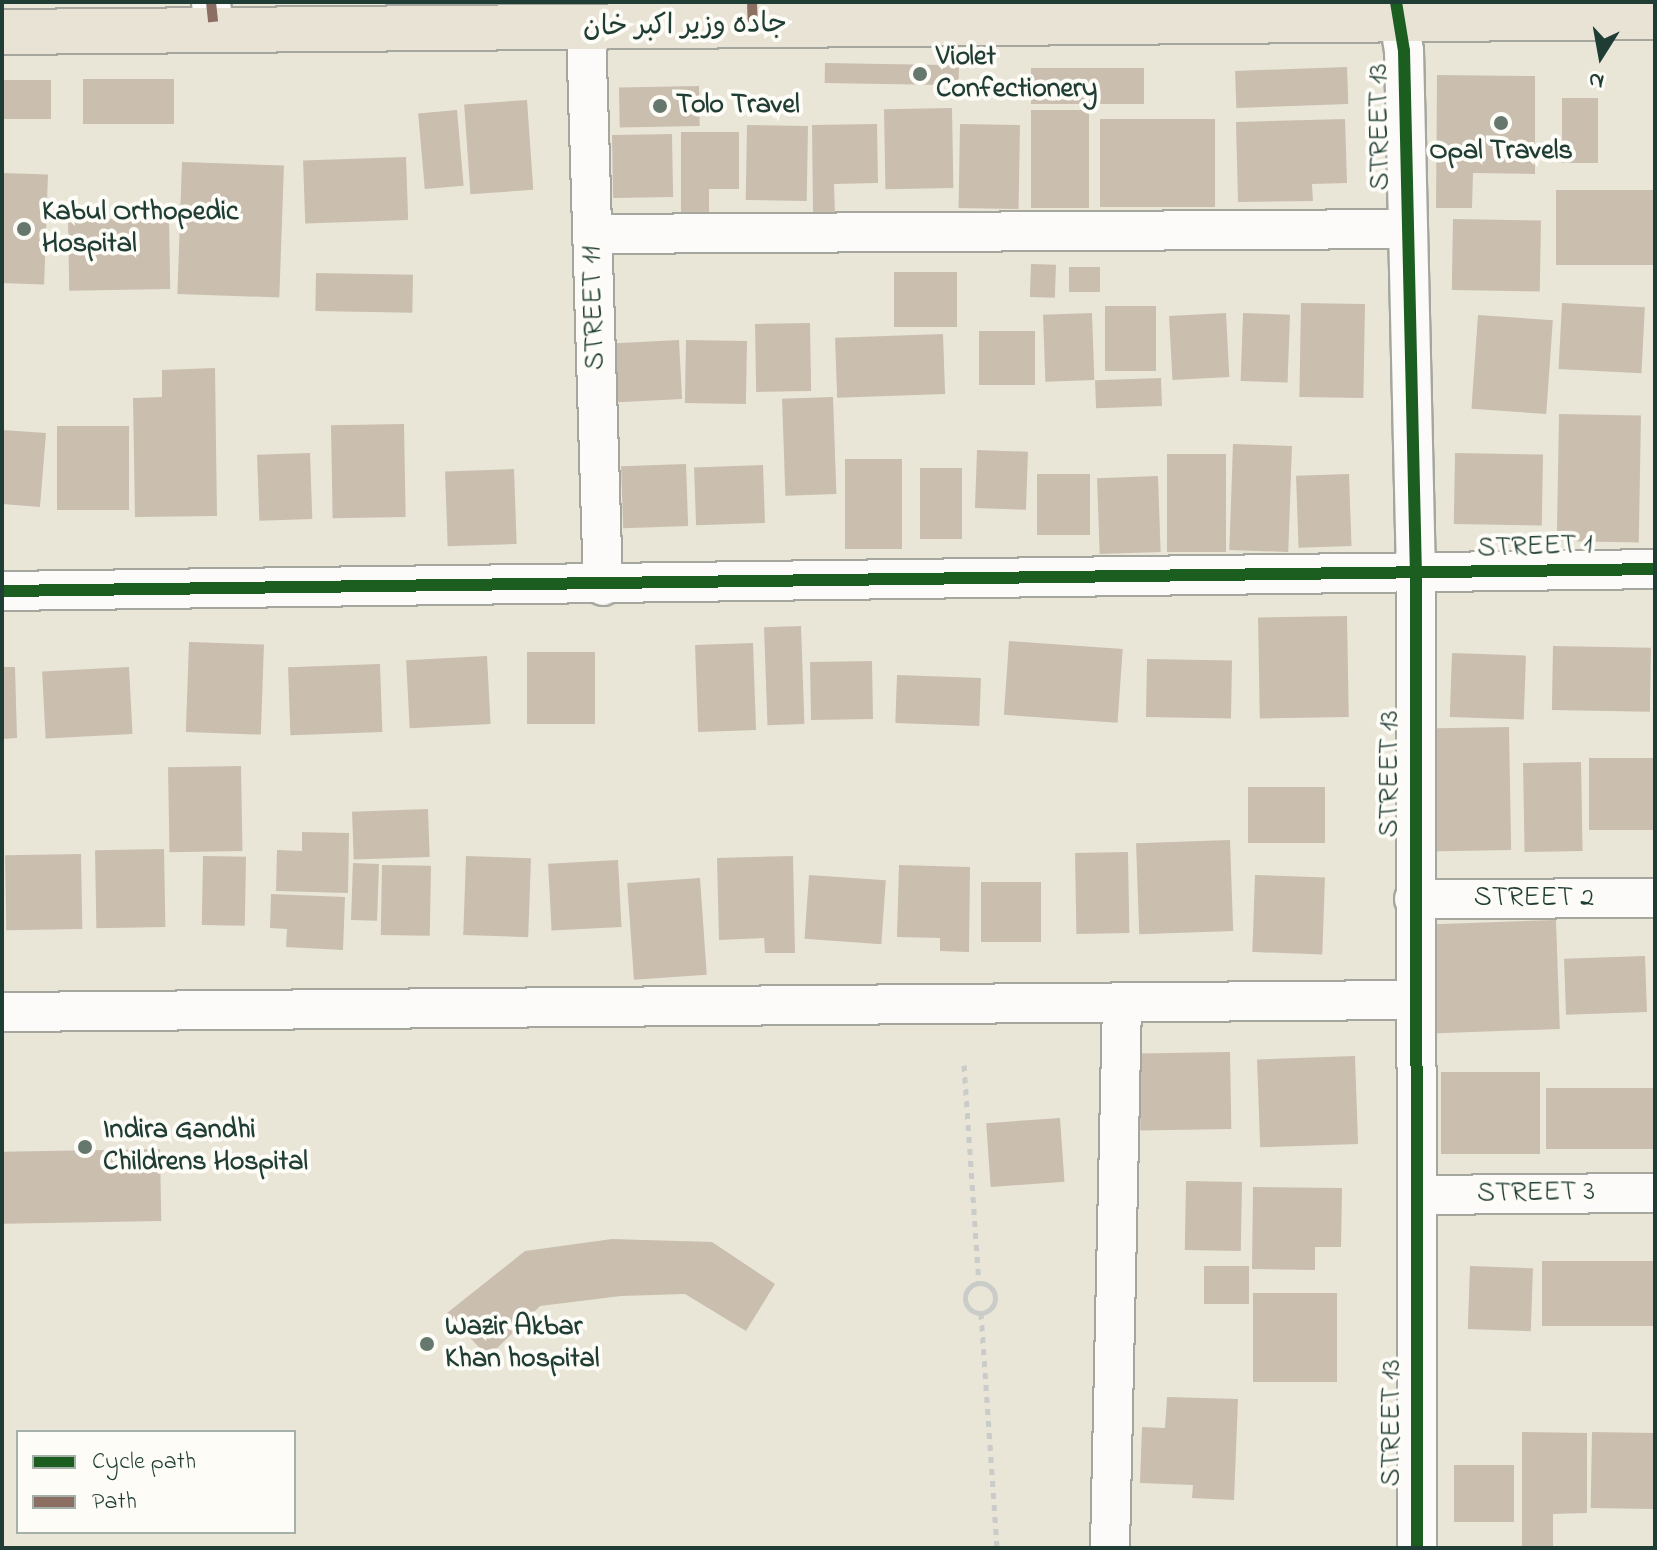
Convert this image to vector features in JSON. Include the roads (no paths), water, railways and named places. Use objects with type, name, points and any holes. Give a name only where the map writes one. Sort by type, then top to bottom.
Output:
[{"type":"main road","name":"جاده وزیر اکبر خان","points":[[2,32],[212,16],[586,30],[753,14],[1397,11],[1655,17]]},
{"type":"street","name":"STREET 13","points":[[1397,11],[1408,229],[1416,575],[1417,1548]]},
{"type":"street","name":"STREET 11","points":[[586,30],[603,586]]},
{"type":"street","points":[[593,234],[1408,229]]},
{"type":"street","name":"STREET 1","points":[[2,591],[603,586],[1655,569]]},
{"type":"street","name":"STREET 2","points":[[1414,899],[1655,898]]},
{"type":"street","points":[[2,1012],[1415,1000]]},
{"type":"street","points":[[1110,1548],[1122,1004]]},
{"type":"street","name":"STREET 3","points":[[1417,1195],[1655,1193]]},
{"type":"place","name":"Violet Confectionery","points":[[920,74]]},
{"type":"place","name":"Tolo Travel","points":[[660,106]]},
{"type":"place","name":"Opal Travels","points":[[1501,123]]},
{"type":"place","name":"Kabul Orthopedic Hospital","points":[[24,229]]},
{"type":"place","name":"Indira Gandhi Childrens Hospital","points":[[85,1147]]},
{"type":"place","name":"Wazir Akbar Khan hospital","points":[[427,1344]]}]
